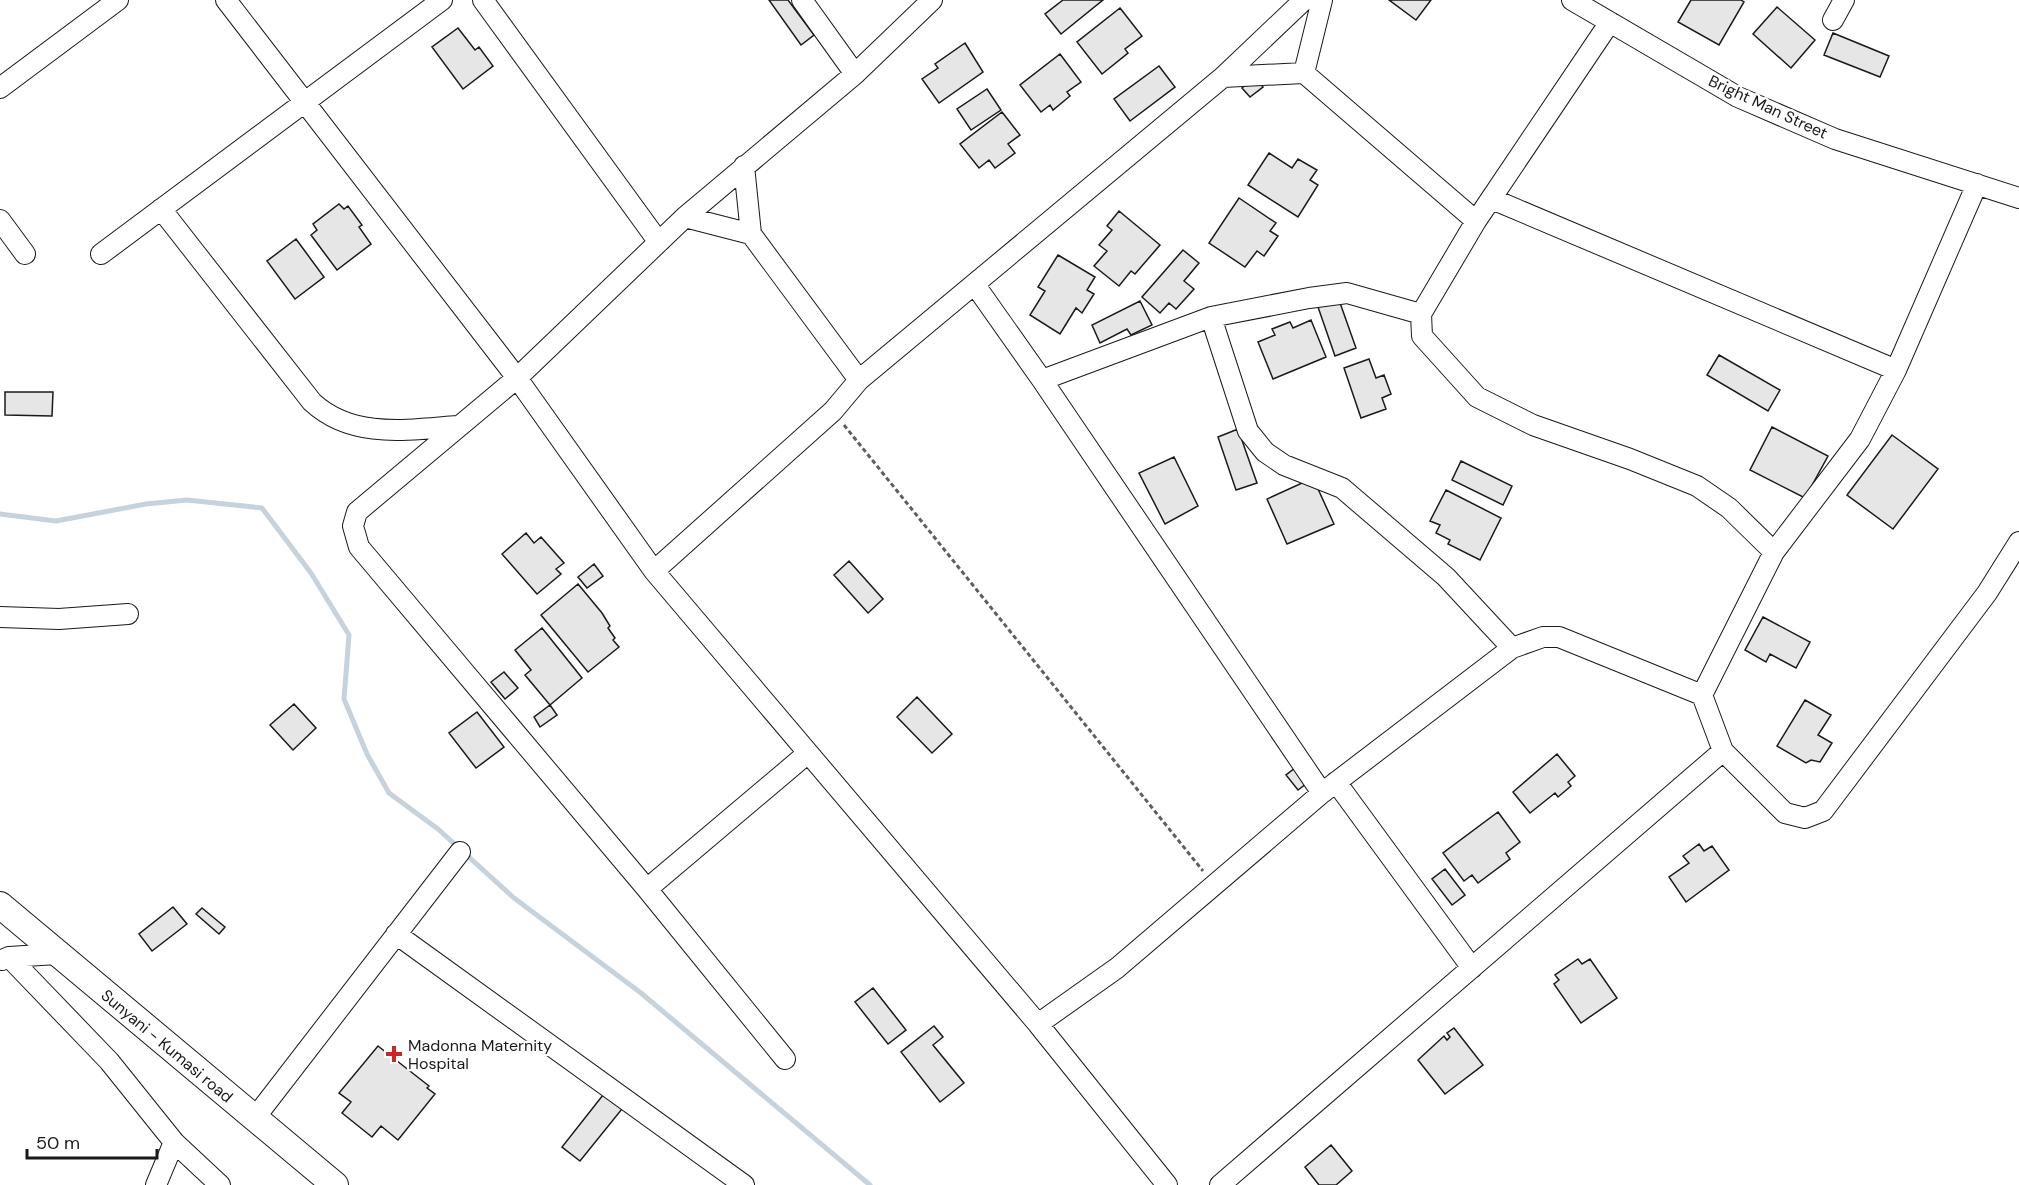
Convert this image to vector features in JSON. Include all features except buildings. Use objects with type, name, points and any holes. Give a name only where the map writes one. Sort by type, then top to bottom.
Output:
[{"type":"main road","name":"Sunyani - Kumasi road","points":[[0,905],[335,1185]]},
{"type":"street","points":[[0,88],[118,0]]},
{"type":"street","points":[[226,0],[517,378],[654,571],[1038,1024],[1167,1185]]},
{"type":"street","points":[[101,254],[442,0]]},
{"type":"street","points":[[483,0],[658,242]]},
{"type":"street","points":[[802,0],[855,74]]},
{"type":"street","points":[[785,1059],[647,889],[359,547],[353,526],[357,512],[517,378],[685,217],[855,74],[932,0]]},
{"type":"street","points":[[654,571],[833,411],[859,380],[1223,77],[1304,0]]},
{"type":"street","points":[[1304,73],[1322,0]]},
{"type":"street","name":"Bright Man Street","points":[[1572,0],[1738,97],[1835,139],[2019,198]]},
{"type":"street","points":[[1833,20],[1845,0]]},
{"type":"street","points":[[1610,22],[1476,221],[1422,314],[1422,336],[1477,397],[1533,425],[1630,459],[1697,486],[1729,508],[1774,552]]},
{"type":"street","points":[[1223,77],[1304,73],[1476,221]]},
{"type":"street","points":[[744,166],[751,234],[859,380]]},
{"type":"street","points":[[1977,184],[1896,370],[1860,439],[1774,552],[1702,695],[1723,751],[1785,813],[1805,818],[1824,811],[1987,592],[2019,542]]},
{"type":"street","points":[[1492,199],[1896,370]]},
{"type":"street","points":[[161,209],[312,402],[327,416],[363,428],[391,431],[457,426]]},
{"type":"street","points":[[685,217],[751,234]]},
{"type":"street","points":[[0,220],[25,254]]},
{"type":"street","points":[[975,285],[1329,787],[1472,968]]},
{"type":"street","points":[[1042,380],[1211,317],[1347,293],[1422,314]]},
{"type":"street","points":[[1211,317],[1248,431],[1265,452],[1284,465],[1342,488],[1446,577],[1512,648]]},
{"type":"street","points":[[0,617],[59,619],[128,614]]},
{"type":"street","points":[[1038,1024],[1117,968],[1329,787],[1512,648],[1544,637],[1559,637],[1702,695]]},
{"type":"street","points":[[1220,1185],[1723,751]]},
{"type":"street","points":[[647,889],[808,753]]},
{"type":"street","points":[[254,1119],[460,852]]},
{"type":"street","points":[[396,934],[744,1185]]},
{"type":"street","points":[[5,959],[57,954]]},
{"type":"street","points":[[5,959],[109,1061],[174,1142],[220,1185]]},
{"type":"street","points":[[156,1185],[174,1142]]},
{"type":"path","points":[[833,411],[1215,886]]},
{"type":"waterway","points":[[0,514],[56,521],[146,504],[187,500],[262,508],[311,573],[349,635],[344,699],[367,754],[389,793],[438,829],[514,898],[641,993],[870,1185]]},
{"type":"place","name":"Madonna Maternity Hospital","points":[[394,1054]]}]
